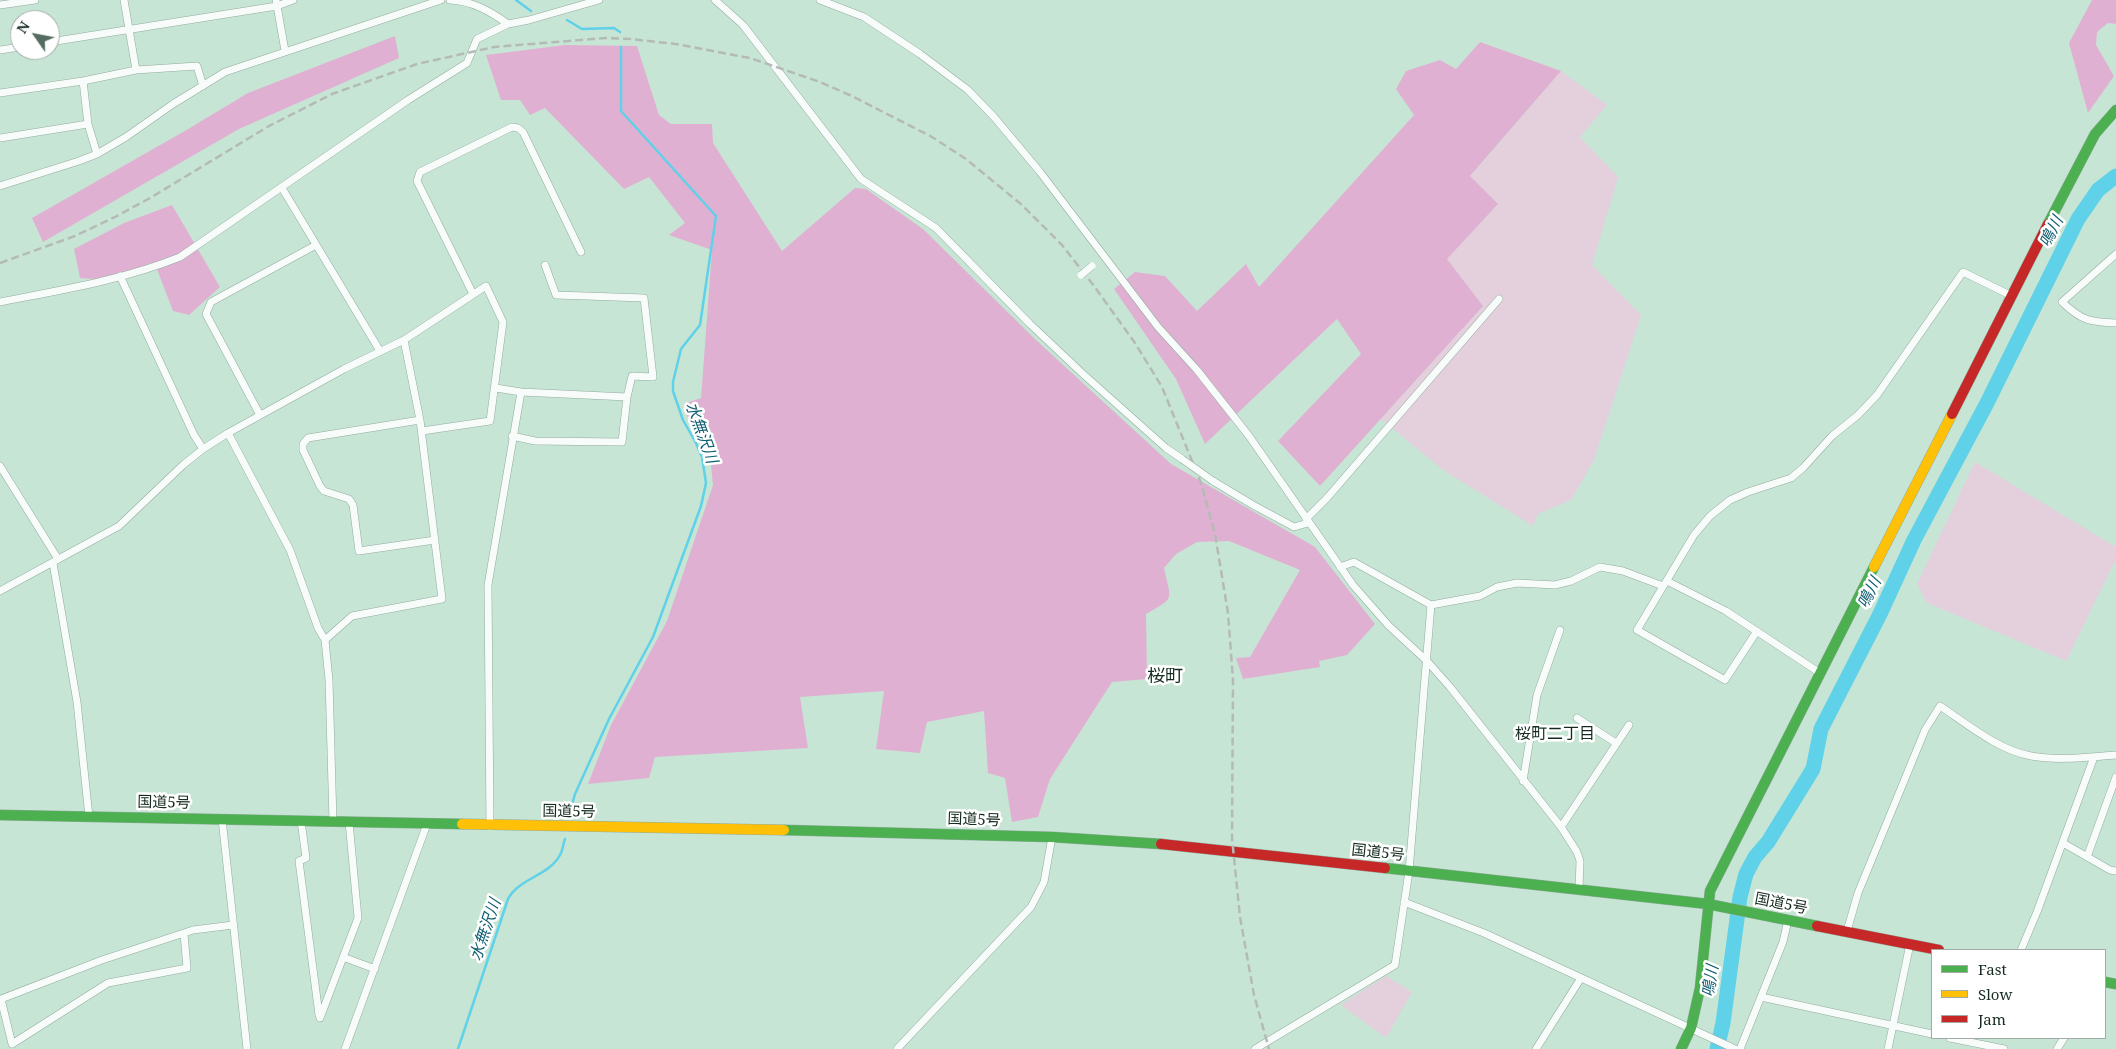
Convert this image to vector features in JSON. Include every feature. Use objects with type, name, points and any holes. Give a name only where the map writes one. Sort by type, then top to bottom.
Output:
[{"type":"main road","points":[[1681,1049],[1691,1028],[1703,970],[1710,892],[2085,151],[2116,110]]},
{"type":"main road","name":"国道5号","points":[[0,815],[1052,837],[1188,846],[1708,904],[1934,949]]},
{"type":"street","points":[[0,5],[35,0]]},
{"type":"street","points":[[124,0],[136,70]]},
{"type":"street","points":[[60,41],[128,31],[293,0]]},
{"type":"street","points":[[0,186],[97,154],[225,72],[441,0]]},
{"type":"street","points":[[450,0],[472,4],[490,11],[508,24]]},
{"type":"street","points":[[0,302],[120,276],[157,266],[180,256],[400,106],[467,63],[478,39],[508,24],[599,0]]},
{"type":"street","points":[[715,0],[743,25],[861,179],[936,228],[1030,324],[1166,448],[1213,481],[1252,505],[1294,527],[1307,521],[1499,299]]},
{"type":"street","points":[[820,0],[864,17],[920,54],[968,90],[994,117],[1040,172],[1158,327],[1196,370],[1249,436],[1353,585],[1389,626],[1427,661],[1560,826],[1577,852],[1580,861],[1579,889]]},
{"type":"street","points":[[276,3],[285,51]]},
{"type":"street","points":[[0,93],[83,81],[136,70],[197,66],[203,86]]},
{"type":"street","points":[[83,81],[88,124],[97,154]]},
{"type":"street","points":[[0,138],[88,124]]},
{"type":"street","points":[[473,294],[416,181],[417,176],[420,172],[512,127],[518,128],[523,132],[581,252]]},
{"type":"street","points":[[282,188],[380,351]]},
{"type":"street","points":[[260,415],[206,314],[207,307],[211,302],[316,245]]},
{"type":"street","points":[[2116,254],[2062,302],[2083,319],[2091,322],[2116,323]]},
{"type":"street","points":[[512,436],[536,441],[622,442],[627,397],[632,376],[653,376],[644,298],[556,295],[545,265]]},
{"type":"street","points":[[1081,275],[1092,266]]},
{"type":"street","points":[[1757,631],[1726,680],[1637,630],[1694,534],[1710,516],[1730,500],[1791,478],[1803,468],[1832,436],[1858,415],[1877,395],[1963,272],[2012,296]]},
{"type":"street","points":[[120,276],[194,435],[203,449]]},
{"type":"street","points":[[0,591],[118,526],[203,449],[228,433],[404,340],[486,286],[503,322],[496,388],[490,421],[422,430]]},
{"type":"street","points":[[325,640],[352,616],[442,599],[422,430],[404,340]]},
{"type":"street","points":[[496,388],[521,392],[627,397]]},
{"type":"street","points":[[490,826],[488,584],[521,392]]},
{"type":"street","points":[[420,420],[308,438],[303,444],[303,450],[320,486],[330,494],[349,499],[353,505],[359,551],[435,540]]},
{"type":"street","points":[[228,433],[290,550],[318,628],[325,640],[333,822]]},
{"type":"street","points":[[0,466],[55,561],[77,702],[88,817]]},
{"type":"street","points":[[1340,568],[1354,562],[1431,605],[1480,596],[1497,587],[1517,583],[1555,585],[1571,581],[1600,567],[1624,571],[1665,584],[1726,611],[1820,673]]},
{"type":"street","points":[[1255,1049],[1395,965],[1409,871],[1431,605]]},
{"type":"street","points":[[1523,781],[1538,695],[1560,630]]},
{"type":"street","points":[[1847,931],[1858,894],[1926,730],[1940,706],[2000,745],[2030,756],[2060,759],[2116,755]]},
{"type":"street","points":[[1577,718],[1616,743]]},
{"type":"street","points":[[1560,826],[1629,725]]},
{"type":"street","points":[[2021,949],[2094,757]]},
{"type":"street","points":[[2087,857],[2116,777]]},
{"type":"street","points":[[222,820],[247,1049]]},
{"type":"street","points":[[301,821],[306,858],[299,861],[320,1018],[358,918],[349,822]]},
{"type":"street","points":[[346,1049],[427,824]]},
{"type":"street","points":[[897,1049],[1031,907],[1044,882],[1052,837]]},
{"type":"street","points":[[2063,843],[2110,870],[2116,871]]},
{"type":"street","points":[[1404,902],[1484,934],[1735,1049]]},
{"type":"street","points":[[1740,1049],[1783,942],[1788,920]]},
{"type":"street","points":[[184,934],[187,968],[108,983],[12,1044],[0,999],[102,960],[193,930],[233,925]]},
{"type":"street","points":[[1888,1049],[1910,944]]},
{"type":"street","points":[[343,957],[375,969]]},
{"type":"street","points":[[1536,1049],[1581,978]]},
{"type":"street","points":[[1761,997],[1931,1034]]},
{"type":"street","points":[[1955,1039],[2004,1049]]},
{"type":"shaded area","points":[[2092,0],[2116,0],[2116,24],[2108,23],[2097,32],[2096,45],[2114,76],[2088,113],[2069,43]]},
{"type":"shaded area","points":[[395,36],[399,58],[239,129],[43,242],[32,218],[248,93]]},
{"type":"shaded area","points":[[1480,42],[1561,71],[1470,176],[1498,204],[1447,259],[1483,306],[1320,486],[1278,441],[1361,354],[1337,319],[1205,444],[1176,379],[1114,289],[1135,272],[1165,276],[1197,311],[1246,264],[1259,287],[1414,115],[1396,89],[1406,71],[1440,60],[1456,69]]},
{"type":"shaded area","points":[[565,45],[637,46],[659,115],[671,124],[712,124],[713,143],[782,251],[855,188],[866,189],[923,229],[1036,340],[1171,464],[1315,547],[1375,624],[1347,655],[1319,661],[1320,667],[1243,679],[1236,658],[1250,657],[1300,570],[1229,541],[1197,542],[1176,554],[1164,568],[1169,593],[1167,601],[1146,614],[1147,679],[1112,682],[1050,779],[1038,817],[1012,822],[1005,778],[988,773],[984,711],[927,722],[920,753],[876,749],[884,691],[800,697],[808,748],[655,757],[649,778],[588,784],[611,725],[667,621],[713,485],[710,455],[686,414],[686,403],[701,398],[712,250],[669,235],[685,223],[649,177],[624,189],[545,108],[530,115],[520,100],[501,100],[486,55]]},
{"type":"shaded area","points":[[1561,71],[1607,105],[1580,137],[1618,177],[1592,265],[1641,315],[1594,460],[1571,500],[1538,514],[1533,526],[1443,470],[1381,419],[1483,306],[1447,259],[1498,204],[1470,177]]},
{"type":"shaded area","points":[[172,205],[220,287],[189,315],[173,311],[155,264],[95,279],[80,278],[74,249],[124,223]]},
{"type":"shaded area","points":[[1975,462],[2116,547],[2116,559],[2066,661],[1927,603],[1917,584]]},
{"type":"shaded area","points":[[1386,976],[1412,992],[1386,1038],[1341,1005]]},
{"type":"waterway","name":"水無沢川","points":[[516,0],[531,11]]},
{"type":"waterway","name":"水無沢川","points":[[567,20],[582,29],[614,28],[620,32]]},
{"type":"waterway","name":"水無沢川","points":[[569,814],[575,794],[609,719],[653,637],[701,506],[706,483],[702,457],[683,420],[673,391],[673,382],[681,349],[700,325],[716,216],[621,111],[621,47]]},
{"type":"waterway","name":"鳴川","points":[[1717,1049],[1723,1023],[1740,897],[1746,874],[1755,857],[1768,842],[1813,769],[1821,729],[1880,614],[1914,540],[1987,403],[2078,219],[2098,190],[2116,176]]},
{"type":"waterway","name":"水無沢川","points":[[458,1049],[508,899],[519,886],[542,873],[555,862],[561,853],[565,839]]},
{"type":"railway","points":[[0,263],[75,236],[115,217],[269,126],[332,94],[417,64],[494,47],[605,38],[630,39],[676,44],[750,58],[820,82],[854,97],[932,137],[966,159],[1022,205],[1062,245],[1094,286],[1135,343],[1162,387],[1201,483],[1215,534],[1228,613],[1233,680],[1232,838],[1240,917],[1254,995],[1269,1049]]},
{"type":"traffic: fast","points":[[2048,224],[2095,134],[2116,110]]},
{"type":"traffic: fast","points":[[1681,1049],[1691,1028],[1700,988],[1710,891],[1874,567]]},
{"type":"traffic: fast","points":[[0,815],[462,824]]},
{"type":"traffic: fast","points":[[784,830],[1052,837],[1161,844]]},
{"type":"traffic: fast","points":[[1385,868],[1708,904],[1817,926]]},
{"type":"traffic: fast","points":[[2106,982],[2116,984]]},
{"type":"traffic: slow","points":[[1874,567],[1952,414]]},
{"type":"traffic: slow","points":[[462,824],[784,830]]},
{"type":"traffic: jam","points":[[1952,414],[2048,224]]},
{"type":"traffic: jam","points":[[1161,844],[1385,868]]},
{"type":"traffic: jam","points":[[1817,926],[1934,949]]},
{"type":"district","name":"桜町","points":[[1165,677]]},
{"type":"district","name":"桜町二丁目","points":[[1555,734]]}]
